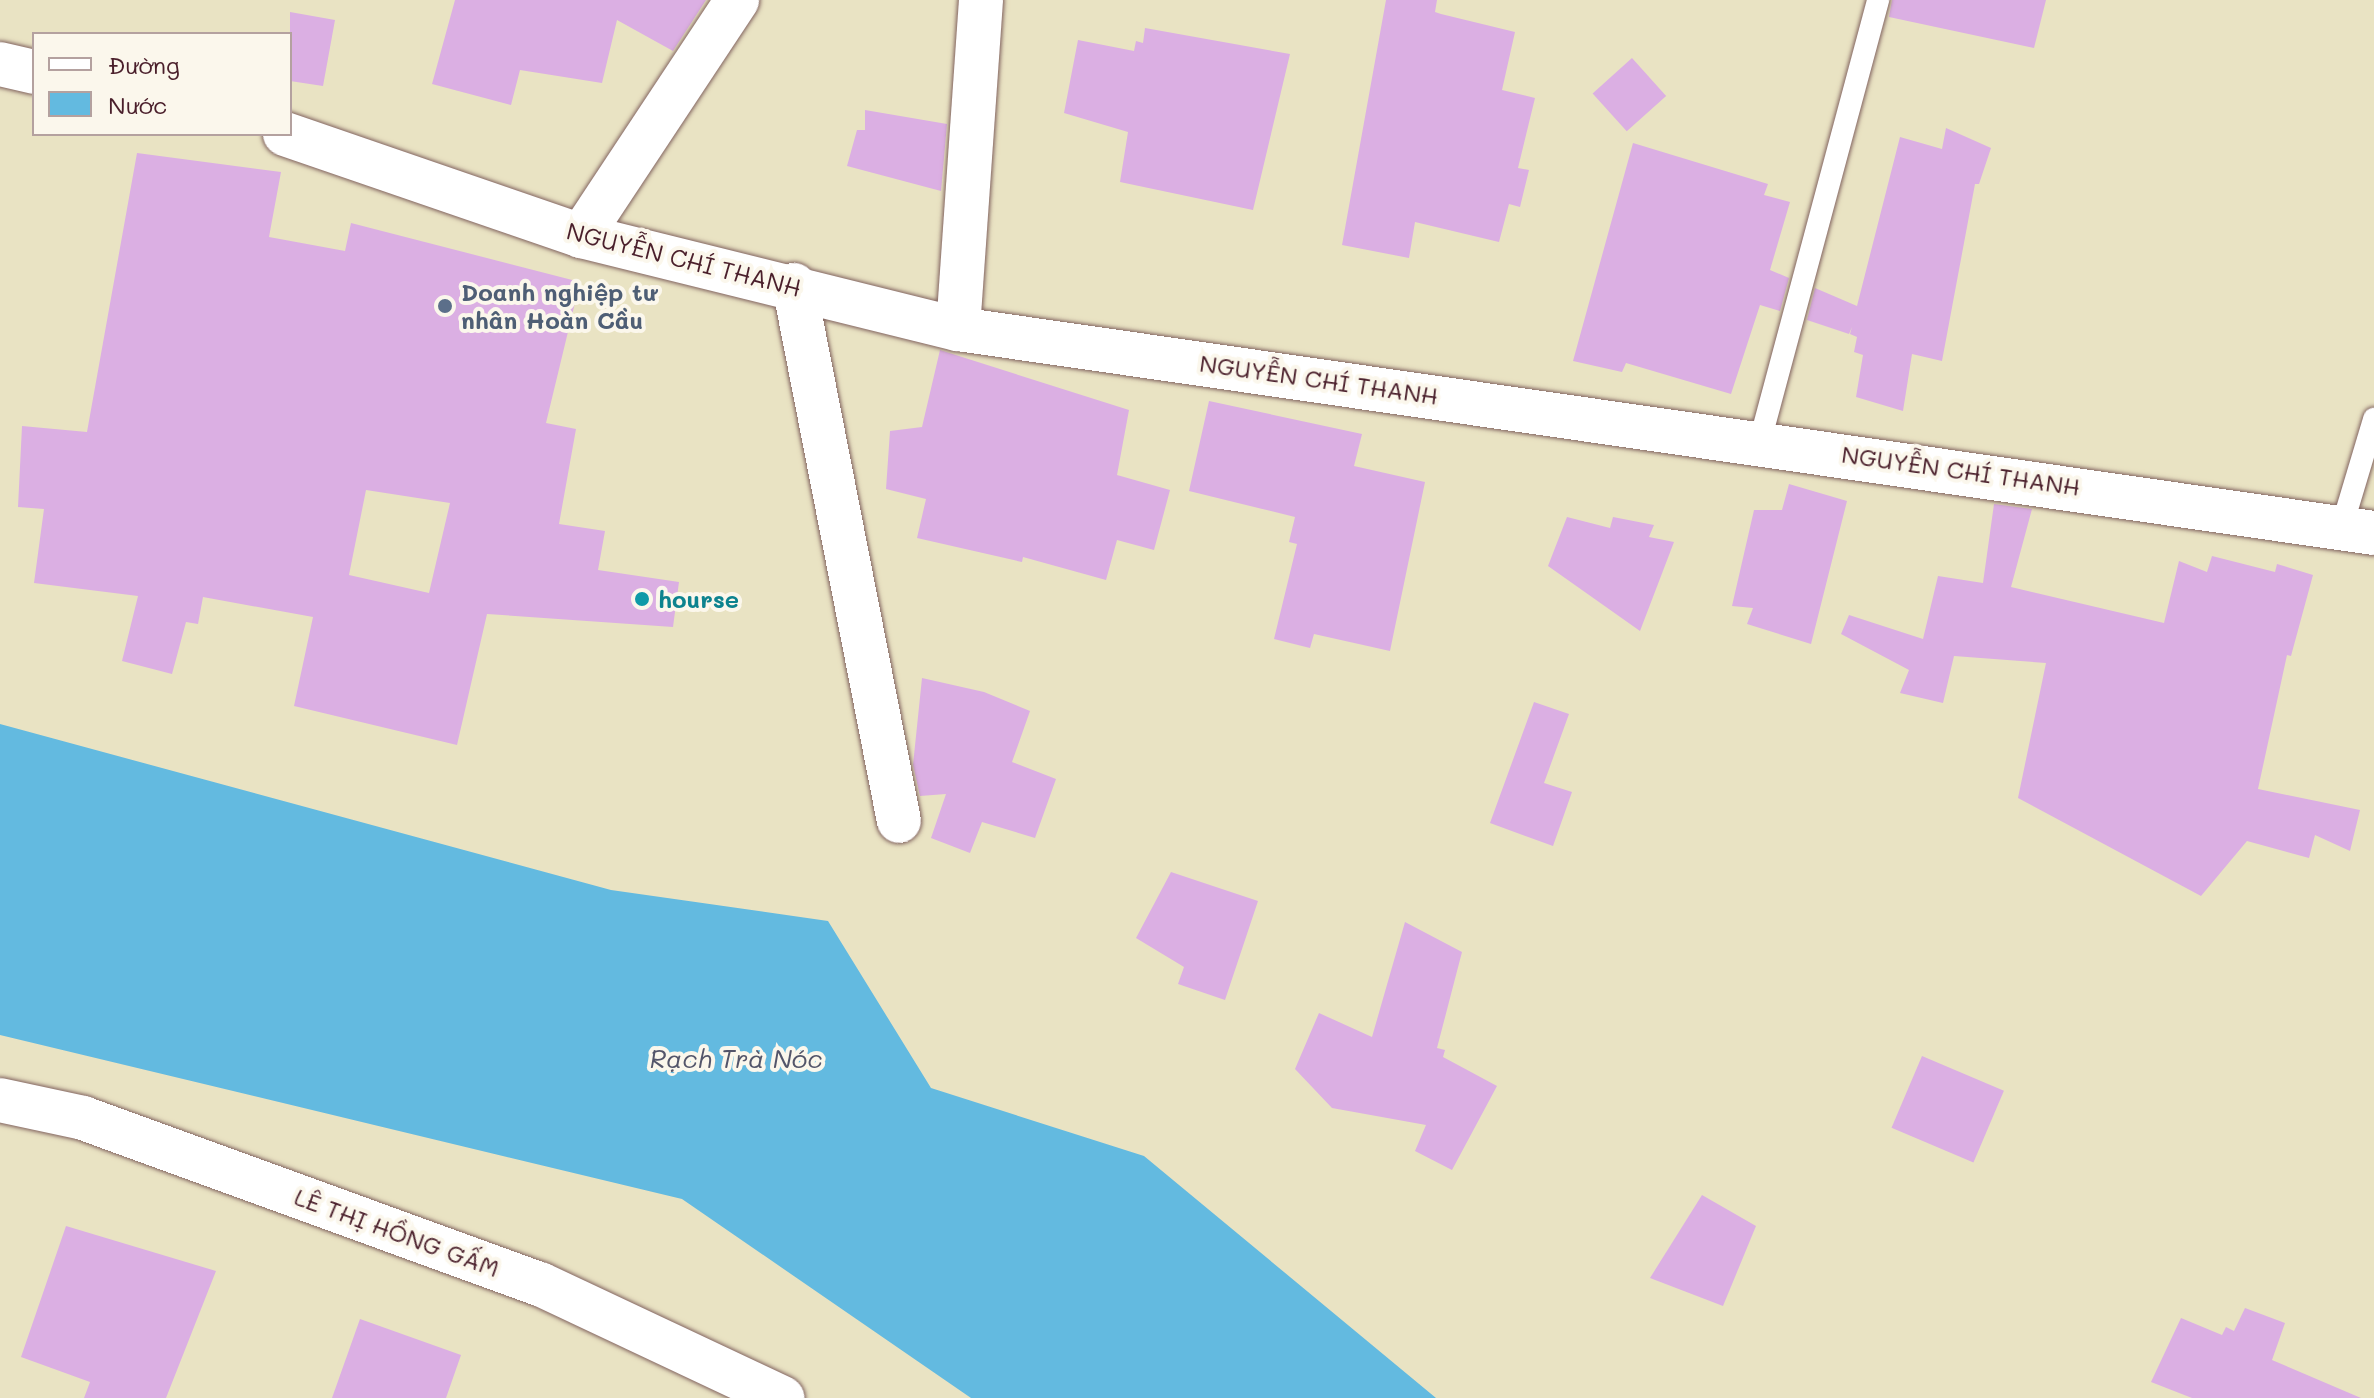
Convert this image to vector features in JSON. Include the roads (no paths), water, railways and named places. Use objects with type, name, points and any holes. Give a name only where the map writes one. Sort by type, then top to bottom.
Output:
[{"type":"main road","points":[[581,236],[737,0]]},
{"type":"main road","points":[[958,329],[981,0]]},
{"type":"main road","points":[[0,64],[32,72]]},
{"type":"main road","name":"NGUYỄN CHÍ THANH","points":[[291,136],[581,236],[794,285],[958,329],[1760,441],[2358,530]]},
{"type":"main road","points":[[794,285],[899,821]]},
{"type":"main road","name":"LÊ THỊ HỒNG GẤM","points":[[0,1100],[83,1118],[540,1284],[782,1398]]},
{"type":"lane","points":[[1760,441],[1878,0]]},
{"type":"lane","points":[[2358,530],[2374,419]]},
{"type":"water","name":"Rạch Trà Nóc","points":[[0,724],[611,890],[828,921],[931,1088],[1144,1156],[1436,1398],[971,1398],[682,1199],[0,1035]]},
{"type":"place","name":"Doanh nghiệp tư nhân Hoàn Cầu","points":[[445,306]]},
{"type":"place","name":"hourse","points":[[642,599]]}]
